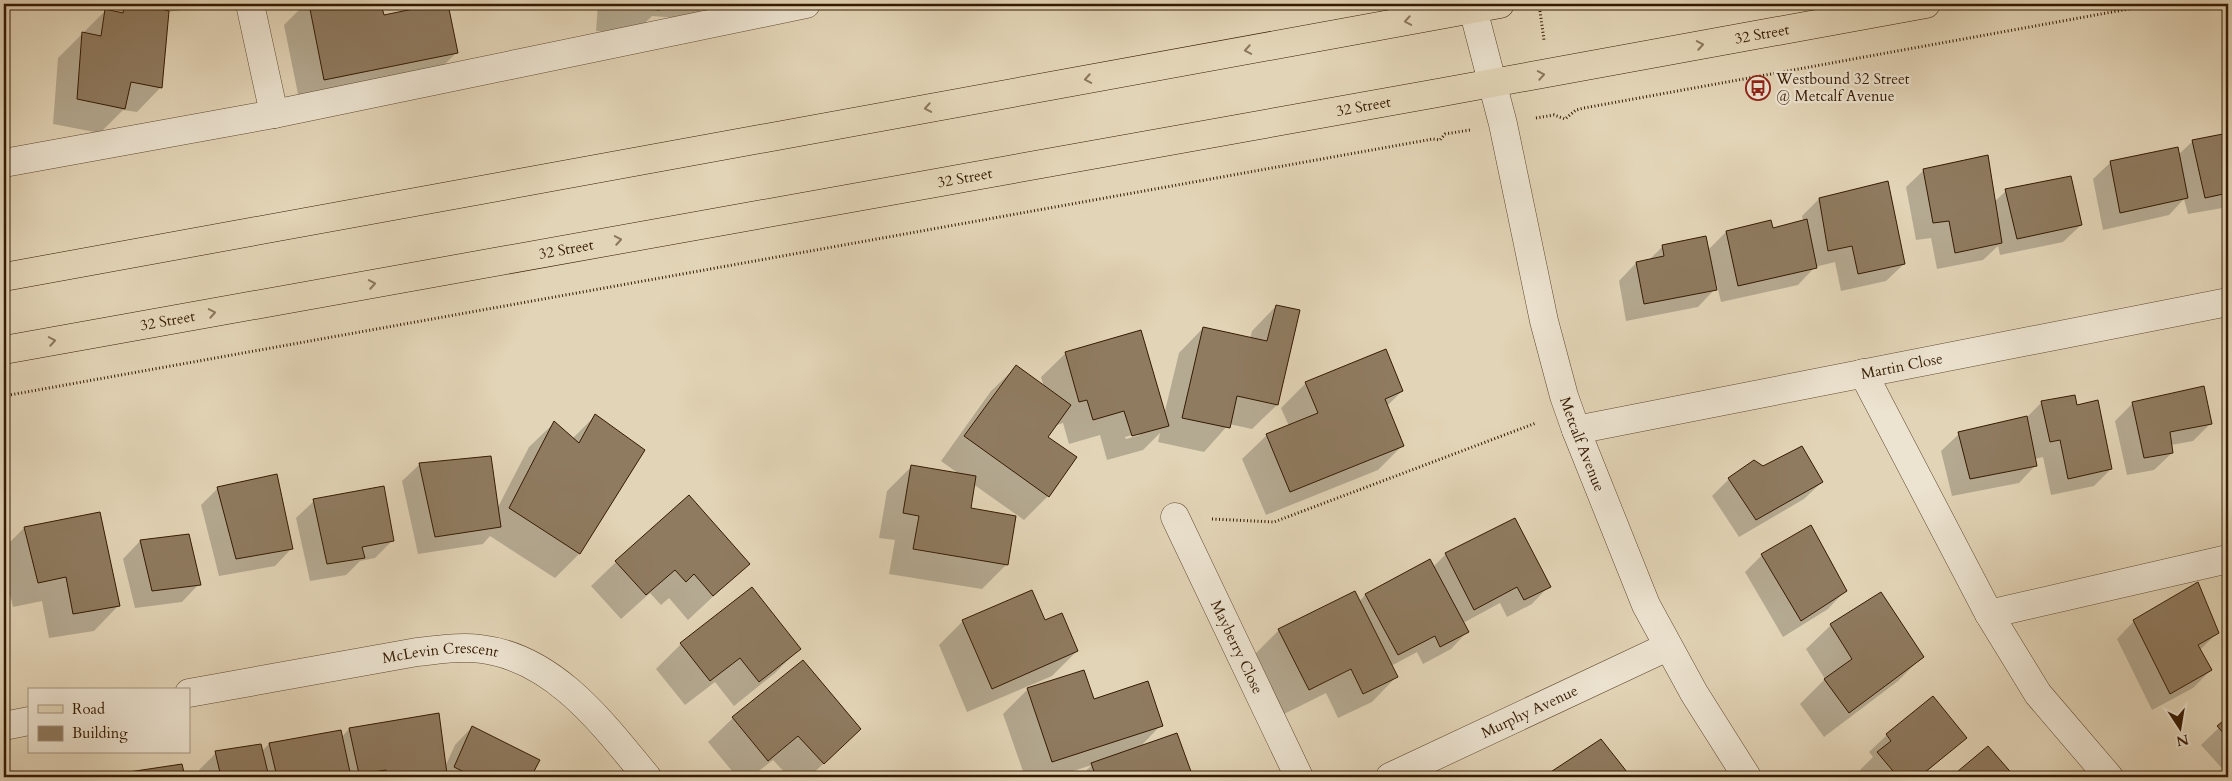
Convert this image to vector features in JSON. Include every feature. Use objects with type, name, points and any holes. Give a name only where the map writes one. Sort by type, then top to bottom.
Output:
[{"type":"main road","points":[[4,276],[1472,5],[1500,4]]},
{"type":"main road","name":"32 Street","points":[[4,350],[1492,84],[1926,4]]},
{"type":"street","points":[[250,4],[274,114]]},
{"type":"street","points":[[4,163],[274,114],[806,4]]},
{"type":"street","name":"Metcalf Avenue","points":[[1472,5],[1503,124],[1544,321],[1561,386],[1576,430],[1632,573],[1667,646],[1747,777]]},
{"type":"street","name":"Martin Close","points":[[1576,430],[2228,302]]},
{"type":"street","points":[[1863,373],[1989,614],[2038,694],[2109,777]]},
{"type":"street","name":"Mayberry Close","points":[[1175,518],[1299,777]]},
{"type":"street","points":[[1989,614],[2228,559]]},
{"type":"street","name":"Murphy Avenue","points":[[1390,777],[1667,646]]},
{"type":"street","name":"McLevin Crescent","points":[[190,693],[416,652],[451,648],[482,649],[513,658],[540,670],[561,684],[607,728],[647,777]]},
{"type":"street","points":[[4,726],[28,721]]},
{"type":"path","points":[[1560,117],[1565,120],[1576,110],[1584,108],[2156,4]]},
{"type":"path","points":[[4,396],[1433,139],[1440,140],[1445,134]]},
{"type":"path","points":[[1175,518],[1274,522],[1536,423]]},
{"type":"building","points":[[125,4],[140,4],[169,11],[162,88],[131,82],[125,109],[77,99],[82,32],[101,36],[105,9],[123,13]]},
{"type":"building","points":[[309,4],[381,4],[384,15],[437,4],[448,4],[458,53],[324,80]]},
{"type":"building","points":[[620,4],[660,4],[660,10],[620,7]]},
{"type":"building","points":[[2228,133],[2228,193],[2205,198],[2192,140]]},
{"type":"building","points":[[2178,147],[2188,198],[2120,213],[2110,161]]},
{"type":"building","points":[[1988,155],[2002,243],[1955,253],[1949,221],[1933,223],[1923,169]]},
{"type":"building","points":[[2071,176],[2082,225],[2017,239],[2005,189]]},
{"type":"building","points":[[1888,181],[1905,264],[1858,274],[1852,246],[1828,251],[1819,198]]},
{"type":"building","points":[[1807,219],[1817,268],[1738,286],[1726,231],[1771,220],[1773,228]]},
{"type":"building","points":[[1706,236],[1717,290],[1644,304],[1636,262],[1664,256],[1662,245]]},
{"type":"building","points":[[1276,305],[1300,310],[1278,405],[1237,396],[1230,428],[1182,418],[1203,327],[1267,341]]},
{"type":"building","points":[[1141,330],[1169,426],[1132,436],[1124,411],[1093,420],[1087,400],[1079,402],[1065,352]]},
{"type":"building","points":[[1386,349],[1403,391],[1385,399],[1404,446],[1290,492],[1266,434],[1318,413],[1305,382]]},
{"type":"building","points":[[1016,365],[1071,405],[1048,437],[1077,457],[1049,497],[964,436]]},
{"type":"building","points":[[2204,386],[2212,424],[2170,432],[2173,453],[2144,458],[2132,402]]},
{"type":"building","points":[[2075,395],[2077,405],[2098,400],[2112,469],[2068,479],[2060,440],[2050,442],[2041,401]]},
{"type":"building","points":[[595,414],[645,450],[580,554],[509,508],[554,421],[579,443]]},
{"type":"building","points":[[2027,416],[2037,466],[1970,479],[1958,432]]},
{"type":"building","points":[[1802,446],[1823,482],[1756,520],[1728,478],[1754,460],[1763,466]]},
{"type":"building","points":[[491,456],[501,527],[435,537],[419,463]]},
{"type":"building","points":[[911,465],[976,476],[971,508],[1016,516],[1008,565],[913,549],[919,516],[903,513]]},
{"type":"building","points":[[277,474],[293,549],[236,559],[217,487]]},
{"type":"building","points":[[384,486],[394,541],[362,547],[365,558],[327,564],[313,499]]},
{"type":"building","points":[[689,495],[750,564],[713,596],[694,574],[686,582],[675,570],[646,595],[615,561]]},
{"type":"building","points":[[100,512],[120,606],[73,614],[66,577],[38,583],[24,527]]},
{"type":"building","points":[[1515,518],[1551,587],[1524,600],[1517,587],[1474,610],[1445,553]]},
{"type":"building","points":[[1811,525],[1847,591],[1801,621],[1761,554]]},
{"type":"building","points":[[189,534],[201,585],[152,591],[140,540]]},
{"type":"building","points":[[1430,559],[1469,632],[1440,647],[1435,636],[1398,655],[1365,594]]},
{"type":"building","points":[[2198,582],[2219,633],[2198,645],[2212,670],[2170,694],[2133,620]]},
{"type":"building","points":[[752,587],[801,649],[759,682],[740,658],[710,681],[680,643]]},
{"type":"building","points":[[1032,590],[1045,620],[1062,613],[1078,651],[992,689],[962,620]]},
{"type":"building","points":[[1355,591],[1398,677],[1363,694],[1351,669],[1309,690],[1278,629]]},
{"type":"building","points":[[1881,592],[1924,657],[1849,713],[1824,679],[1852,659],[1830,624]]},
{"type":"building","points":[[803,660],[861,729],[824,764],[798,736],[768,761],[732,717]]},
{"type":"building","points":[[1084,670],[1094,699],[1148,681],[1163,726],[1052,762],[1027,688]]},
{"type":"building","points":[[1933,696],[1967,738],[1919,777],[1898,777],[1877,752],[1891,741],[1886,734]]},
{"type":"building","points":[[439,713],[447,774],[422,777],[387,777],[386,770],[359,774],[349,728]]},
{"type":"building","points":[[2228,717],[2228,738],[2217,726]]},
{"type":"building","points":[[472,726],[540,760],[531,777],[474,777],[454,767]]},
{"type":"building","points":[[341,730],[351,777],[277,777],[269,743]]},
{"type":"building","points":[[1177,733],[1193,777],[1096,777],[1091,763]]},
{"type":"building","points":[[1601,739],[1631,777],[1543,777]]},
{"type":"building","points":[[261,744],[269,777],[221,777],[215,751]]},
{"type":"building","points":[[1988,746],[2015,777],[1951,777]]},
{"type":"building","points":[[182,764],[185,777],[123,777],[122,773]]},
{"type":"building","points":[[870,771],[876,777],[863,777]]},
{"type":"place","name":"Westbound 32 Street @ Metcalf Avenue","points":[[1758,88]]}]
